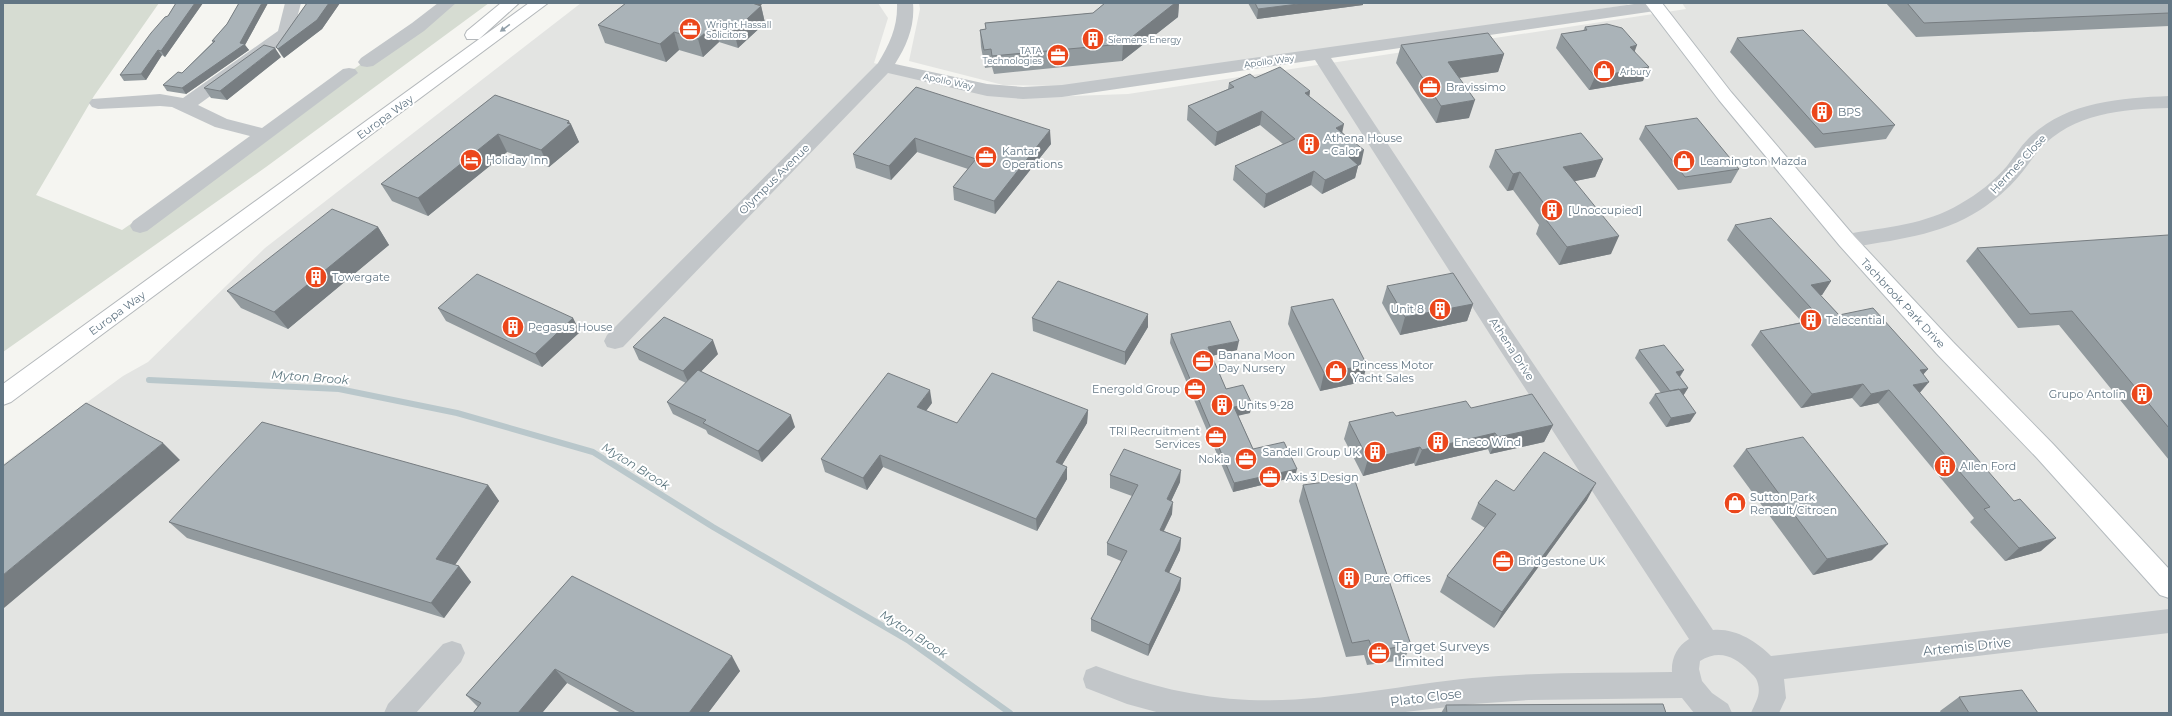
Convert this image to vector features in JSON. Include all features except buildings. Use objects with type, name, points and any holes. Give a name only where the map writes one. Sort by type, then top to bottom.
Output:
[{"type":"main road","name":"Europa Way","points":[[231,230],[367,124],[511,3]]},
{"type":"main road","points":[[488,23],[517,3]]},
{"type":"main road","name":"Europa Way","points":[[3,396],[540,3]]},
{"type":"main road","name":"Tachbrook Park Drive","points":[[1654,4],[1725,96],[1846,241],[1945,348],[2050,456],[2169,587]]},
{"type":"street","points":[[186,105],[286,33],[293,3]]},
{"type":"street","points":[[367,62],[424,22],[448,3]]},
{"type":"street","name":"Olympus Avenue","points":[[615,341],[884,67],[897,47],[905,27],[905,3]]},
{"type":"street","name":"Apollo Way","points":[[884,67],[987,90],[1043,92],[1096,86],[1320,54],[1654,4]]},
{"type":"street","name":"Athena Drive","points":[[1320,54],[1513,351],[1706,642]]},
{"type":"street","points":[[140,226],[349,73]]},
{"type":"street","points":[[98,103],[160,100],[186,105],[221,123],[264,134]]},
{"type":"street","name":"Hermes Close","points":[[1846,241],[1927,227],[1959,214],[1989,195],[2013,171],[2037,141],[2051,128],[2073,118],[2116,106],[2169,102]]},
{"type":"street","name":"Artemis Drive","points":[[1766,669],[2169,621]]},
{"type":"street","points":[[1718,713],[1705,705],[1690,686],[1686,674],[1686,663],[1689,654],[1696,646],[1706,642],[1718,642],[1744,650],[1766,669],[1772,682],[1774,695],[1769,711]]},
{"type":"street","points":[[398,713],[452,653]]},
{"type":"street","name":"Plato Close","points":[[1096,679],[1127,691],[1160,700],[1196,707],[1248,713],[1297,712],[1473,691],[1529,687],[1690,686]]},
{"type":"shaded area","points":[[3,3],[159,3],[94,96],[36,195],[122,230],[367,60],[445,3],[489,3],[266,167],[3,352]]},
{"type":"shaded area","points":[[581,3],[878,3],[888,18],[874,63],[932,80],[1016,98],[1128,94],[1686,9],[1682,3],[2169,3],[2169,713],[3,713],[3,464],[123,376],[148,362],[265,248]]},
{"type":"shaded area","points":[[919,3],[1626,3],[1628,5],[1067,86],[1003,85],[909,61],[920,9]]},
{"type":"waterway","name":"Myton Brook","points":[[149,380],[339,389],[457,413],[593,452],[713,527],[909,641],[1010,713]]},
{"type":"place","name":"Wright Hassall Solicitors","points":[[690,29]]},
{"type":"place","name":"Siemens Energy","points":[[1093,39]]},
{"type":"place","name":"TATA Technologies","points":[[1058,55]]},
{"type":"place","name":"Arbury","points":[[1604,71]]},
{"type":"place","name":"Bravissimo","points":[[1430,87]]},
{"type":"place","name":"BPS","points":[[1822,112]]},
{"type":"place","name":"Athena House - Calor","points":[[1309,144]]},
{"type":"place","name":"Kantar Operations","points":[[986,157]]},
{"type":"place","name":"Holiday Inn","points":[[471,160]]},
{"type":"place","name":"Leamington Mazda","points":[[1684,161]]},
{"type":"place","name":"[Unoccupied]","points":[[1552,210]]},
{"type":"place","name":"Towergate","points":[[316,277]]},
{"type":"place","name":"Unit 8","points":[[1440,309]]},
{"type":"place","name":"Telecential","points":[[1811,320]]},
{"type":"place","name":"Pegasus House","points":[[513,327]]},
{"type":"place","name":"Banana Moon Day Nursery","points":[[1203,361]]},
{"type":"place","name":"Princess Motor Yacht Sales","points":[[1336,371]]},
{"type":"place","name":"Energold Group","points":[[1195,389]]},
{"type":"place","name":"Grupo Antolin","points":[[2142,394]]},
{"type":"place","name":"Units 9-28","points":[[1222,405]]},
{"type":"place","name":"TRI Recruitment Services","points":[[1216,437]]},
{"type":"place","name":"Eneco Wind","points":[[1438,442]]},
{"type":"place","name":"Sandell Group UK","points":[[1375,452]]},
{"type":"place","name":"Nokia","points":[[1246,459]]},
{"type":"place","name":"Allen Ford","points":[[1945,466]]},
{"type":"place","name":"Axis 3 Design","points":[[1270,477]]},
{"type":"place","name":"Sutton Park Renault/Citroen","points":[[1735,503]]},
{"type":"place","name":"Bridgestone UK","points":[[1503,561]]},
{"type":"place","name":"Pure Offices","points":[[1349,578]]},
{"type":"place","name":"Target Surveys Limited","points":[[1379,653]]}]
